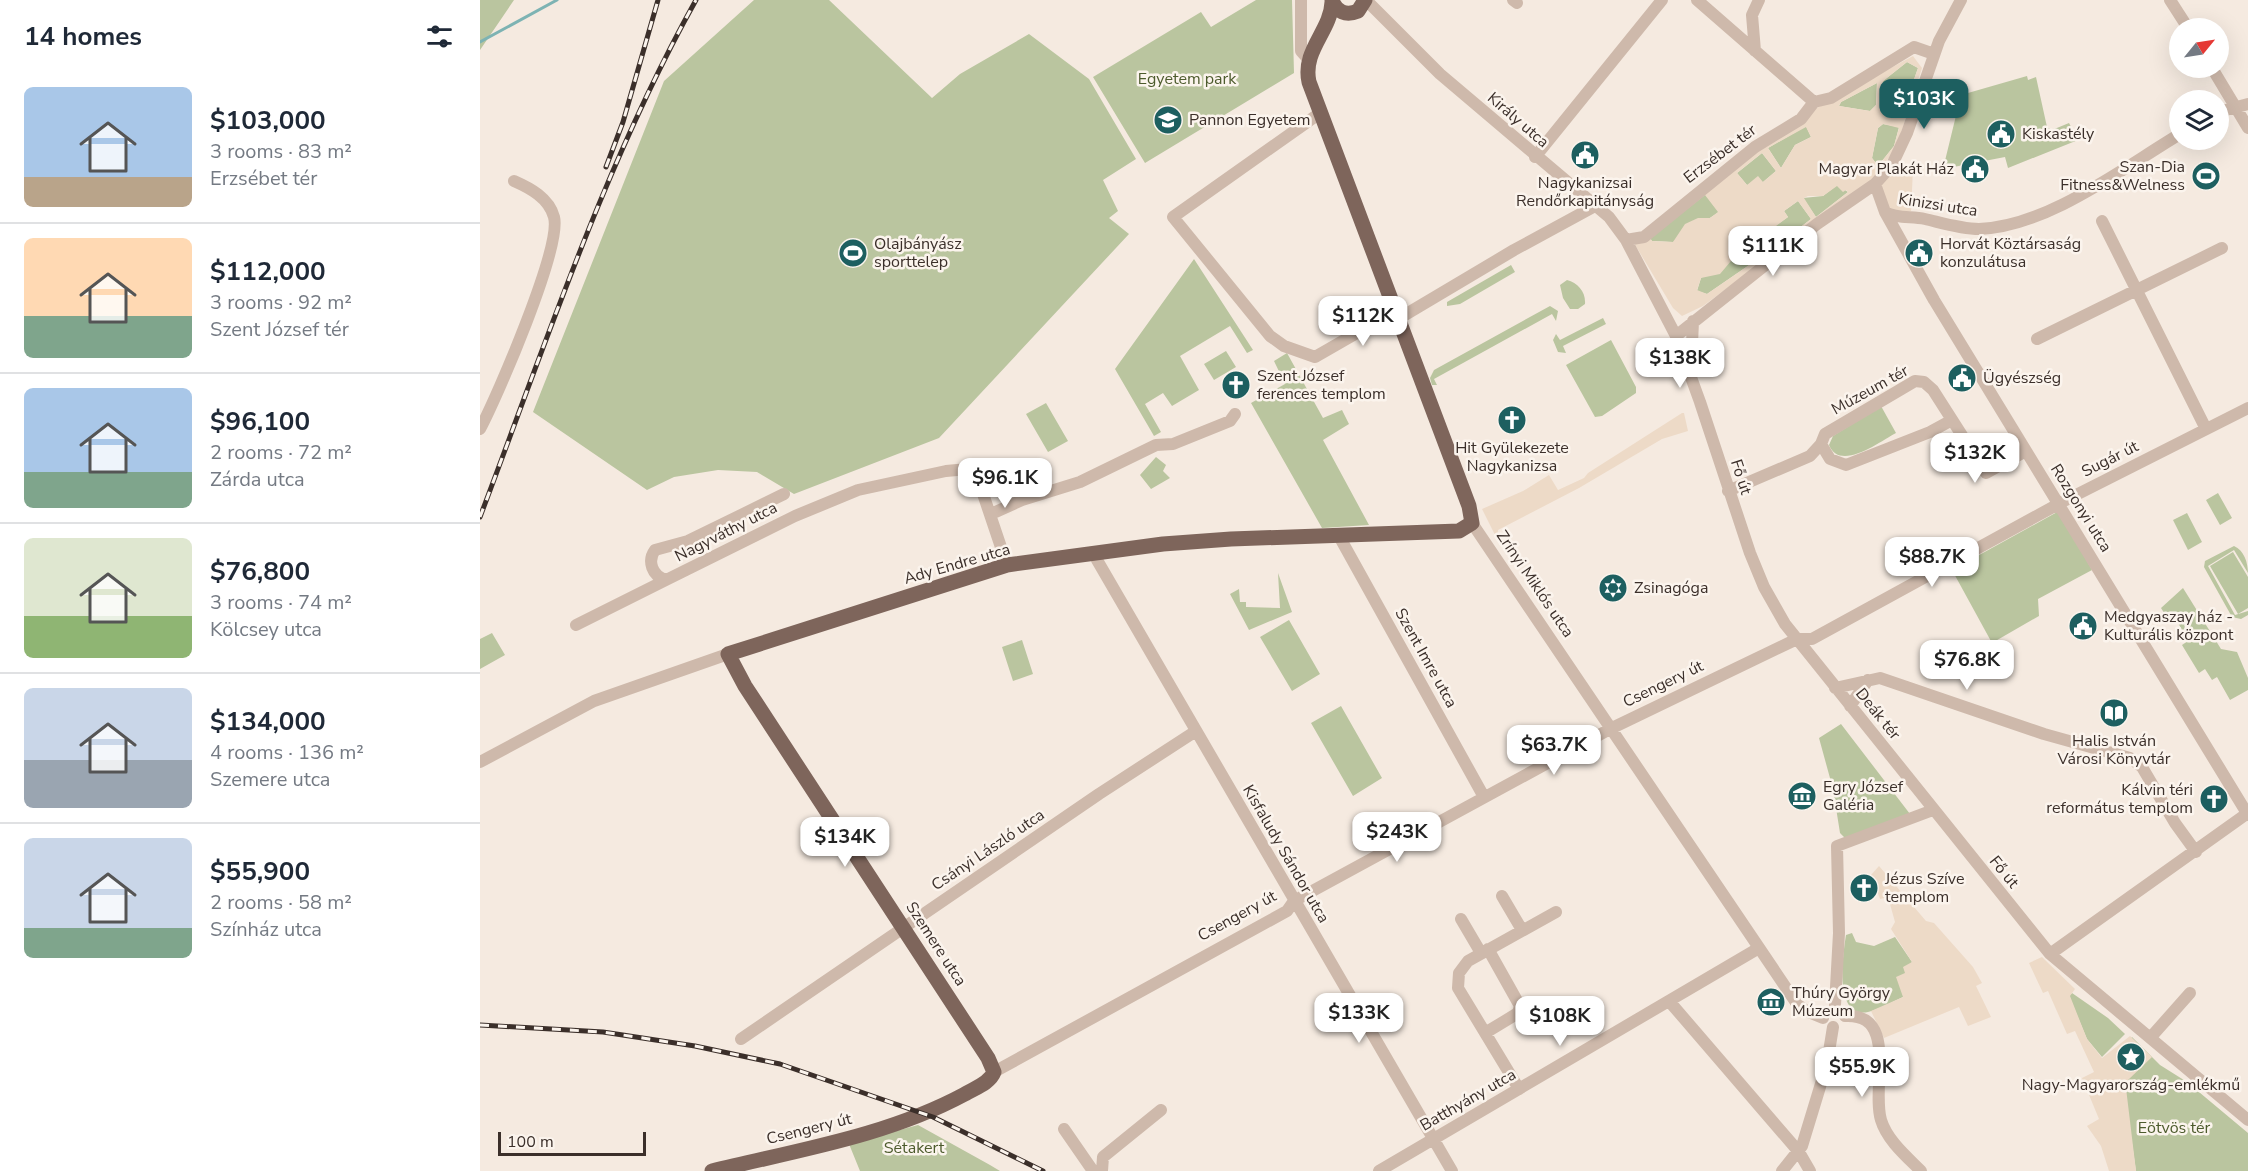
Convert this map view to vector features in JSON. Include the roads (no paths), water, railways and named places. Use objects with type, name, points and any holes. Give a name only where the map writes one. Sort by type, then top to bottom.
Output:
[{"type":"main road","name":"Zrínyi Miklós utca","points":[[1320,35],[1350,13],[1362,8],[1365,0]]},
{"type":"main road","name":"Zrínyi Miklós utca","points":[[1332,1],[1331,16],[1309,60],[1309,82],[1470,506],[1472,523]]},
{"type":"main road","points":[[1332,1],[1337,9],[1350,13]]},
{"type":"main road","name":"Ady Endre utca","points":[[728,654],[1006,565],[1231,538],[1459,531],[1472,523]]},
{"type":"main road","name":"Szemere utca","points":[[728,654],[745,686],[905,928],[988,1058],[994,1072]]},
{"type":"main road","name":"Csengery út","points":[[720,1170],[892,1127],[956,1098],[990,1079],[994,1072]]},
{"type":"street","points":[[1301,0],[1301,51],[1309,60]]},
{"type":"street","name":"Király utca","points":[[1365,0],[1440,74],[1615,224],[1626,240]]},
{"type":"street","points":[[1535,157],[1662,0]]},
{"type":"street","points":[[1697,0],[1814,102]]},
{"type":"street","points":[[1755,51],[1752,22],[1759,0]]},
{"type":"street","points":[[1676,336],[1817,224],[1875,184],[1892,165],[1934,54],[1961,0]]},
{"type":"street","points":[[2170,0],[2182,18]]},
{"type":"street","name":"Király utca","points":[[1350,13],[1369,14],[1388,24]]},
{"type":"street","name":"Erzsébet tér","points":[[1626,240],[1644,237],[1716,176],[1760,143],[1801,119],[1814,102],[1831,98],[1909,49],[1918,47],[1934,54]]},
{"type":"street","points":[[2218,78],[2248,128]]},
{"type":"street","points":[[2229,108],[2248,104]]},
{"type":"street","points":[[1320,113],[1173,217],[1270,336],[1284,346],[1315,357],[1595,206]]},
{"type":"street","name":"Kinizsi utca","points":[[1885,212],[1896,216],[1916,217],[1974,229],[2027,218],[2060,205],[2169,141]]},
{"type":"street","points":[[480,429],[494,404],[537,291],[554,235],[554,217],[545,201],[530,188],[514,181]]},
{"type":"street","name":"Rozgonyi utca","points":[[1875,184],[1885,212],[1934,300],[2248,814]]},
{"type":"street","points":[[2102,221],[2206,429]]},
{"type":"street","name":"Fő út","points":[[1626,240],[1676,336],[1728,491],[1764,587],[1797,639]]},
{"type":"street","points":[[2037,339],[2222,248]]},
{"type":"street","points":[[1690,374],[1693,321]]},
{"type":"street","name":"Múzeum tér","points":[[1728,491],[1810,456],[1821,444],[1825,434],[1915,381],[1929,385],[1986,473],[2026,451]]},
{"type":"street","name":"Sugár út","points":[[1797,639],[1812,639],[1911,582],[2248,408]]},
{"type":"street","points":[[1006,565],[991,514],[1022,500],[1080,482],[1156,445],[1184,440],[1230,421],[1235,414]]},
{"type":"street","points":[[1821,444],[1830,459],[1846,465],[1930,432],[1952,420]]},
{"type":"street","name":"Nagyváthy utca","points":[[784,495],[688,541],[655,549],[651,564],[656,574],[666,580],[795,516],[858,490],[946,471],[972,471],[977,476],[991,514]]},
{"type":"street","name":"Zrínyi Miklós utca","points":[[1472,523],[1797,1004],[1806,1011],[1823,1018]]},
{"type":"street","name":"Szent Imre utca","points":[[1339,536],[1485,796]]},
{"type":"street","name":"Kisfaludy Sándor utca","points":[[1097,553],[1097,561],[1452,1171]]},
{"type":"street","points":[[576,625],[666,580]]},
{"type":"street","name":"Deák tér","points":[[1797,639],[1933,810]]},
{"type":"street","name":"Csengery út","points":[[994,1072],[1287,911],[1294,901],[1485,796],[1610,729],[1797,639]]},
{"type":"street","name":"Ady Endre utca","points":[[480,762],[594,701],[728,654]]},
{"type":"street","points":[[1835,688],[1881,678],[2044,734],[2130,758],[2144,771],[2175,823],[2196,852]]},
{"type":"street","points":[[1850,706],[1868,680]]},
{"type":"street","name":"Csányi László utca","points":[[741,1039],[1196,731]]},
{"type":"street","points":[[1835,1005],[1839,933],[1837,846],[1933,810]]},
{"type":"street","name":"Fő út","points":[[1933,810],[2050,954]]},
{"type":"street","points":[[2248,814],[2050,954],[2248,1119]]},
{"type":"street","points":[[1502,896],[1522,930]]},
{"type":"street","points":[[1519,1089],[1458,988],[1457,980],[1463,967],[1484,951],[1556,912]]},
{"type":"street","points":[[1461,920],[1520,1006],[1518,1013],[1485,1033]]},
{"type":"street","name":"Batthyány utca","points":[[1379,1171],[1759,948]]},
{"type":"street","points":[[2151,1037],[2190,993]]},
{"type":"street","points":[[1669,1001],[1799,1152],[1810,1171]]},
{"type":"street","points":[[1835,1005],[1843,1010],[1845,1016],[1840,1026],[1833,1027],[1823,1018],[1827,1008],[1835,1005]]},
{"type":"street","points":[[1845,1016],[1863,1018],[1875,1027],[1879,1045],[1877,1100],[1881,1121],[1892,1141],[1921,1171]]},
{"type":"street","points":[[1782,1171],[1799,1152],[1827,1065],[1833,1027]]},
{"type":"street","points":[[1102,1171],[1103,1158],[1161,1110]]},
{"type":"street","points":[[1064,1129],[1093,1171]]},
{"type":"waterway","points":[[480,42],[557,0]]},
{"type":"railway","points":[[606,167],[623,122],[658,0]]},
{"type":"railway","points":[[480,517],[553,320],[605,189],[663,62],[696,0]]},
{"type":"railway","points":[[480,1025],[603,1032],[695,1046],[780,1064],[933,1117],[1043,1171]]},
{"type":"place","name":"Pannon Egyetem","points":[[1168,120]]},
{"type":"place","name":"Kiskastély","points":[[2001,134]]},
{"type":"place","name":"Nagykanizsai Rendőrkapitányság","points":[[1585,155]]},
{"type":"place","name":"Magyar Plakát Ház","points":[[1975,169]]},
{"type":"place","name":"Szan-Dia Fitness&Welness","points":[[2206,176]]},
{"type":"place","name":"Olajbányász sporttelep","points":[[853,253]]},
{"type":"place","name":"Horvát Köztársaság konzulátusa","points":[[1919,253]]},
{"type":"place","name":"Ügyészség","points":[[1962,378]]},
{"type":"place","name":"Szent József ferences templom","points":[[1236,385]]},
{"type":"place","name":"Hit Gyülekezete Nagykanizsa","points":[[1512,420]]},
{"type":"place","name":"Zsinagóga","points":[[1613,588]]},
{"type":"place","name":"Medgyaszay ház - Kulturális központ","points":[[2083,626]]},
{"type":"place","name":"Halis István Városi Könyvtár","points":[[2114,713]]},
{"type":"place","name":"Egry József Galéria","points":[[1802,796]]},
{"type":"place","name":"Kálvin téri református templom","points":[[2214,799]]},
{"type":"place","name":"Jézus Szíve templom","points":[[1864,888]]},
{"type":"place","name":"Thúry György Múzeum","points":[[1771,1002]]},
{"type":"place","name":"Nagy-Magyarország-emlékmű","points":[[2131,1057]]},
{"type":"park label","name":"Egyetem park","points":[[1187,79]]},
{"type":"park label","name":"Eötvös tér","points":[[2174,1128]]},
{"type":"park label","name":"Sétakert","points":[[914,1148]]}]
